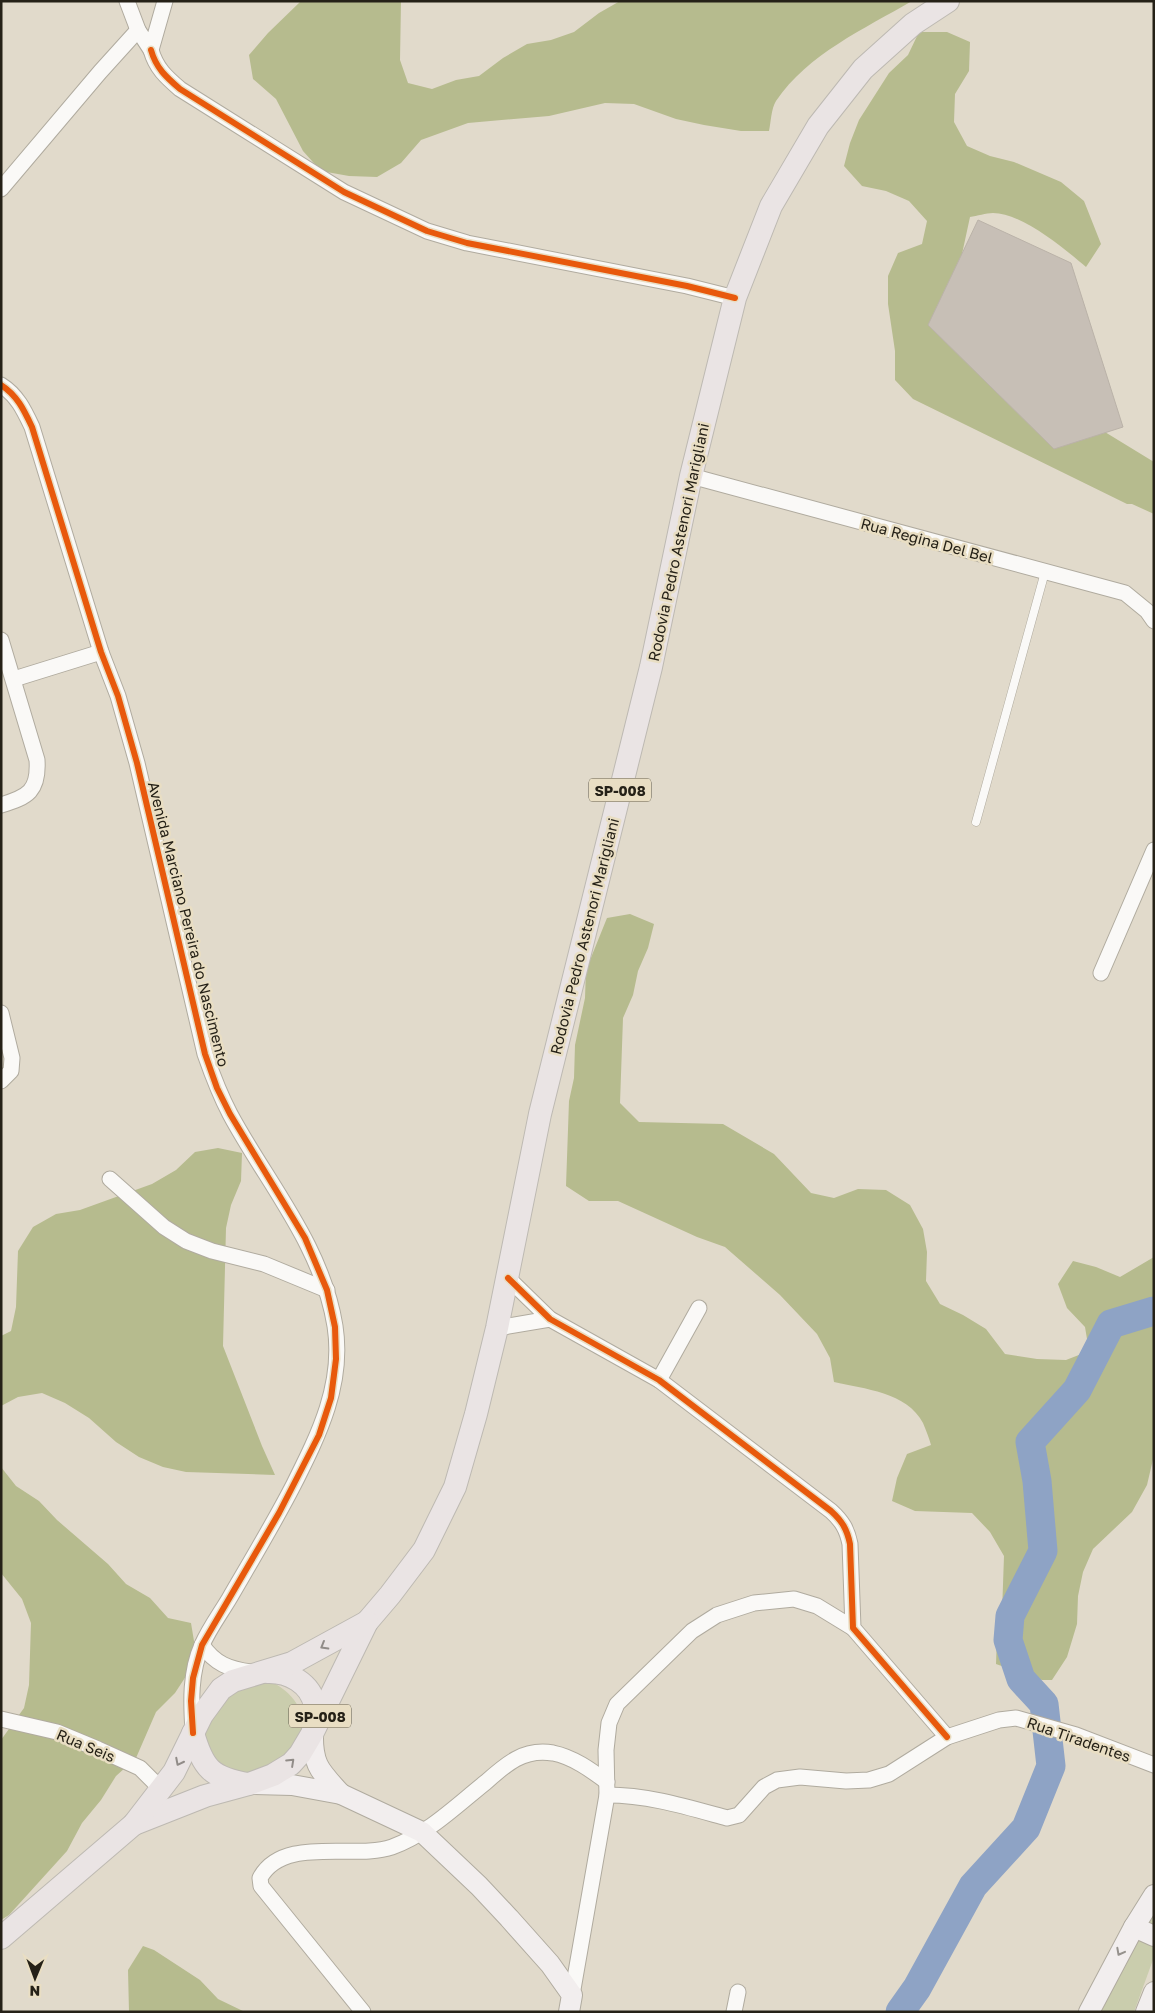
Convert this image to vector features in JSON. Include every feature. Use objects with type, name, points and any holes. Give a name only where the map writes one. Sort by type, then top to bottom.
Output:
[{"type":"main road","name":"Rodovia Pedro Astenori Marigliani","points":[[134,1824],[205,1796],[249,1784],[273,1775],[291,1764],[300,1754],[313,1732],[367,1622],[424,1550],[455,1487],[476,1414],[497,1328],[540,1114],[651,666],[691,476],[735,298],[771,206],[818,126],[863,69],[913,24],[948,1]]},
{"type":"main road","name":"Rodovia Pedro Astenori Marigliani","points":[[1,1938],[134,1824],[174,1772],[202,1715],[221,1689],[233,1681],[292,1663],[367,1622]]},
{"type":"main road","points":[[259,1672],[278,1672],[295,1677],[308,1689],[315,1706],[313,1732]]},
{"type":"main road","points":[[193,1733],[204,1763],[226,1780],[249,1784]]},
{"type":"street","points":[[127,1],[138,30],[152,50],[155,61],[164,76],[180,89],[344,192],[426,231],[467,243],[687,286],[735,298]]},
{"type":"street","points":[[152,50],[165,1]]},
{"type":"street","points":[[1,189],[138,30]]},
{"type":"street","name":"Avenida Marciano Pereira do Nascimento","points":[[1,385],[9,390],[23,408],[32,427],[101,652],[118,696],[137,764],[205,1054],[217,1088],[230,1114],[305,1238],[326,1290],[335,1327],[336,1360],[331,1398],[319,1435],[279,1513],[202,1646],[193,1678],[193,1733]]},
{"type":"street","name":"Rua Regina Del Bel","points":[[691,476],[1125,593],[1147,611],[1154,621]]},
{"type":"street","points":[[1,640],[14,679],[38,772],[31,792],[17,800],[1,805]]},
{"type":"street","points":[[14,679],[101,652]]},
{"type":"street","points":[[1101,973],[1154,850]]},
{"type":"street","points":[[1,1013],[12,1058],[11,1071],[1,1081]]},
{"type":"street","points":[[110,1179],[164,1227],[186,1241],[212,1251],[264,1264],[326,1290]]},
{"type":"street","points":[[508,1278],[550,1319],[659,1380],[842,1521],[850,1544],[853,1628]]},
{"type":"street","points":[[659,1380],[699,1308]]},
{"type":"street","points":[[497,1328],[550,1319]]},
{"type":"street","points":[[571,2004],[607,1788],[606,1750],[609,1723],[617,1704],[692,1631],[717,1615],[754,1603],[794,1599],[817,1606],[853,1628],[947,1737]]},
{"type":"street","points":[[202,1646],[210,1657],[232,1670],[259,1672]]},
{"type":"street","name":"Rua Tiradentes","points":[[607,1788],[629,1795],[656,1799],[727,1818],[734,1818],[739,1815],[764,1787],[777,1780],[800,1777],[869,1780],[889,1774],[947,1737],[999,1720],[1016,1718],[1076,1735],[1154,1765]]},
{"type":"street","name":"Rua Seis","points":[[1,1719],[57,1732],[98,1749],[140,1768],[161,1789]]},
{"type":"street","points":[[313,1732],[313,1754],[316,1763],[322,1774],[341,1794]]},
{"type":"street","points":[[363,2012],[262,1886],[260,1878],[272,1864],[295,1854],[339,1850],[374,1851],[392,1847],[422,1832],[501,1769],[517,1759],[536,1752],[554,1753],[570,1759],[607,1788]]},
{"type":"street","points":[[249,1784],[292,1785],[341,1794],[422,1832],[479,1886],[550,1964],[571,2004]]},
{"type":"street","points":[[1089,2012],[1134,1927],[1154,1895]]},
{"type":"street","points":[[1134,1927],[1154,1936]]},
{"type":"street","points":[[734,2012],[738,1992]]},
{"type":"street","points":[[1146,2012],[1154,1992]]},
{"type":"lane","points":[[976,822],[1045,572]]},
{"type":"green space","points":[[301,1],[401,1],[400,60],[408,83],[432,89],[456,80],[479,76],[503,58],[527,44],[551,40],[574,32],[599,13],[620,1],[912,1],[838,44],[804,69],[789,84],[774,104],[769,131],[741,131],[704,125],[676,119],[634,104],[605,103],[549,116],[468,123],[421,140],[401,163],[377,177],[349,176],[321,171],[303,151],[276,99],[253,79],[249,55],[268,33]]},
{"type":"green space","points":[[919,32],[947,32],[970,42],[969,71],[955,94],[954,122],[967,146],[990,156],[1014,162],[1061,182],[1084,201],[1101,244],[1086,267],[1030,225],[1004,215],[987,213],[970,217],[959,268],[1082,418],[1154,462],[1154,514],[1132,504],[1127,504],[913,399],[895,380],[895,351],[888,304],[888,276],[898,253],[922,244],[927,221],[909,201],[886,191],[862,186],[844,166],[859,120],[889,73],[908,55]]},
{"type":"green space","points":[[630,914],[654,924],[648,948],[638,971],[633,995],[623,1018],[620,1103],[639,1122],[723,1124],[774,1154],[811,1193],[834,1198],[858,1189],[886,1190],[910,1205],[923,1229],[927,1252],[926,1281],[940,1304],[986,1329],[1005,1354],[1037,1359],[1066,1360],[1089,1351],[1085,1327],[1067,1308],[1058,1284],[1073,1261],[1096,1267],[1120,1277],[1154,1257],[1154,1455],[1147,1485],[1132,1512],[1093,1549],[1083,1572],[1078,1596],[1077,1624],[1067,1657],[1052,1680],[1042,1680],[996,1664],[997,1636],[1002,1613],[1004,1556],[990,1532],[972,1513],[915,1511],[892,1501],[897,1478],[907,1454],[931,1445],[923,1423],[916,1413],[896,1398],[834,1382],[830,1358],[817,1334],[780,1295],[725,1247],[697,1237],[618,1201],[589,1201],[566,1186],[569,1101],[574,1078],[575,1045],[585,998],[586,970],[607,918]]},
{"type":"green space","points":[[218,1148],[242,1153],[241,1181],[231,1205],[226,1228],[223,1346],[275,1475],[186,1472],[163,1467],[139,1457],[116,1442],[89,1418],[65,1403],[42,1393],[18,1397],[1,1406],[1,1336],[11,1331],[16,1307],[18,1251],[33,1227],[56,1214],[80,1210],[152,1184],[176,1170],[195,1152]]},
{"type":"green space","points":[[1,1467],[16,1486],[39,1501],[57,1520],[108,1564],[126,1584],[150,1598],[168,1618],[191,1623],[195,1647],[190,1670],[175,1693],[156,1712],[136,1758],[116,1776],[101,1800],[82,1823],[67,1851],[9,1915],[1,1920],[1,1740],[24,1708],[29,1685],[31,1623],[22,1599],[1,1573]]},
{"type":"green space","points":[[270,1681],[290,1695],[299,1708],[303,1724],[302,1743],[271,1775],[229,1771],[216,1760],[208,1746],[204,1729],[215,1698]]},
{"type":"green space","points":[[1154,1907],[1154,1957],[1134,2012],[1101,2012]]},
{"type":"green space","points":[[143,1946],[154,1950],[200,1980],[218,1999],[245,2012],[129,2012],[128,1970]]},
{"type":"building","points":[[978,220],[1071,263],[1123,427],[1054,449],[928,325]]},
{"type":"waterway","points":[[900,2012],[917,1988],[973,1886],[1026,1828],[1051,1766],[1044,1704],[1021,1679],[1008,1640],[1010,1616],[1043,1551],[1037,1481],[1030,1442],[1077,1390],[1111,1324],[1154,1311]]},
{"type":"cycle path","points":[[151,50],[162,72],[180,89],[344,192],[427,231],[467,243],[687,286],[735,298]]},
{"type":"cycle path","points":[[1,385],[16,398],[32,427],[101,652],[118,696],[137,763],[205,1054],[217,1088],[230,1114],[305,1238],[327,1290],[335,1327],[336,1359],[331,1398],[319,1435],[279,1513],[202,1645],[193,1678],[191,1701],[193,1733]]},
{"type":"cycle path","points":[[508,1278],[550,1319],[659,1380],[835,1515],[846,1530],[850,1544],[853,1628],[947,1737]]}]
